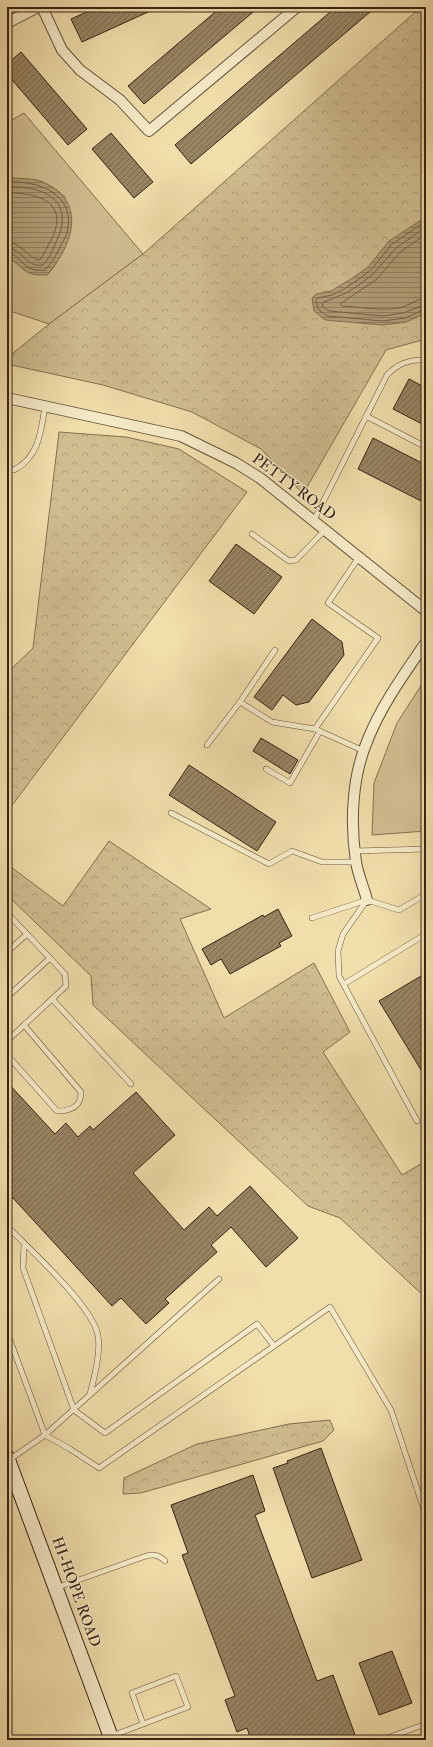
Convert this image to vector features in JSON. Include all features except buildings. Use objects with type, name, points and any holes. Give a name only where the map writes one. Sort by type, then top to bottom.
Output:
[{"type":"street","points":[[7,23],[38,7]]},
{"type":"street","points":[[42,7],[62,50],[80,70],[120,100],[149,131],[297,7]]},
{"type":"street","name":"PETTY ROAD","points":[[7,398],[181,436],[236,463],[260,478],[424,606]]},
{"type":"street","points":[[367,900],[356,862],[353,823],[354,783],[367,740],[389,697],[426,642]]},
{"type":"street","name":"HI-HOPE ROAD","points":[[7,1460],[56,1588],[108,1739]]},
{"type":"lane","points":[[314,520],[387,375],[392,369],[402,363],[414,360],[426,360]]},
{"type":"lane","points":[[7,468],[14,470],[22,466],[32,456],[40,438],[45,406]]},
{"type":"lane","points":[[366,416],[422,445]]},
{"type":"lane","points":[[252,534],[289,561],[296,560],[325,529]]},
{"type":"lane","points":[[266,768],[290,783],[318,730],[378,638],[328,603],[360,557]]},
{"type":"lane","points":[[207,745],[240,702],[275,650]]},
{"type":"lane","points":[[240,702],[272,722],[318,730],[364,751]]},
{"type":"lane","points":[[171,813],[269,864],[292,851],[322,862],[356,862]]},
{"type":"lane","points":[[355,851],[426,849]]},
{"type":"lane","points":[[312,918],[367,900],[399,910],[426,894]]},
{"type":"lane","points":[[367,900],[342,934],[338,951],[339,976],[417,1120]]},
{"type":"lane","points":[[7,913],[65,974],[66,979],[66,986],[7,1041]]},
{"type":"lane","points":[[7,952],[27,934]]},
{"type":"lane","points":[[344,984],[426,934]]},
{"type":"lane","points":[[7,997],[50,958]]},
{"type":"lane","points":[[52,999],[131,1084]]},
{"type":"lane","points":[[7,1055],[57,1111],[67,1111],[76,1107],[81,1099],[81,1092],[24,1025]]},
{"type":"lane","points":[[7,1226],[77,1299],[91,1318],[98,1337],[97,1368],[90,1395]]},
{"type":"lane","points":[[24,1244],[23,1268],[74,1410],[105,1433],[257,1324],[274,1346]]},
{"type":"lane","points":[[7,1460],[45,1435],[219,1279]]},
{"type":"lane","points":[[7,1332],[45,1435],[99,1468],[330,1307],[391,1410],[426,1516]]},
{"type":"lane","points":[[56,1588],[143,1557],[155,1555],[161,1557],[165,1561]]},
{"type":"lane","points":[[108,1739],[188,1707],[176,1676],[132,1693],[143,1724]]},
{"type":"lane","points":[[381,1740],[426,1724]]},
{"type":"green space","points":[[421,7],[426,7],[426,339],[386,350],[303,494],[261,449],[192,412],[103,385],[7,364],[7,358],[49,324],[143,254]]},
{"type":"green space","points":[[24,113],[143,254],[49,324],[7,310],[7,256],[27,272],[47,275],[54,267],[61,253],[65,197],[55,189],[41,182],[19,178],[7,179],[7,123]]},
{"type":"green space","points":[[59,432],[126,437],[179,449],[247,492],[7,812],[7,673],[33,648]]},
{"type":"green space","points":[[426,678],[426,831],[372,835],[374,783],[397,723]]},
{"type":"green space","points":[[109,841],[211,909],[180,919],[224,1018],[314,963],[350,1032],[323,1052],[402,1175],[426,1161],[426,1298],[340,1218],[308,1206],[93,1005],[91,976],[7,895],[7,864],[63,906]]},
{"type":"green space","points":[[330,1420],[334,1430],[323,1441],[141,1493],[123,1494],[124,1478],[197,1444],[289,1424]]},
{"type":"water","points":[[7,179],[37,180],[55,189],[65,199],[70,210],[72,223],[69,236],[64,250],[47,275],[29,273],[7,256]]},
{"type":"water","points":[[426,217],[426,313],[406,322],[383,325],[325,320],[314,311],[312,298],[316,294],[331,291],[354,277],[368,267],[389,241]]}]
